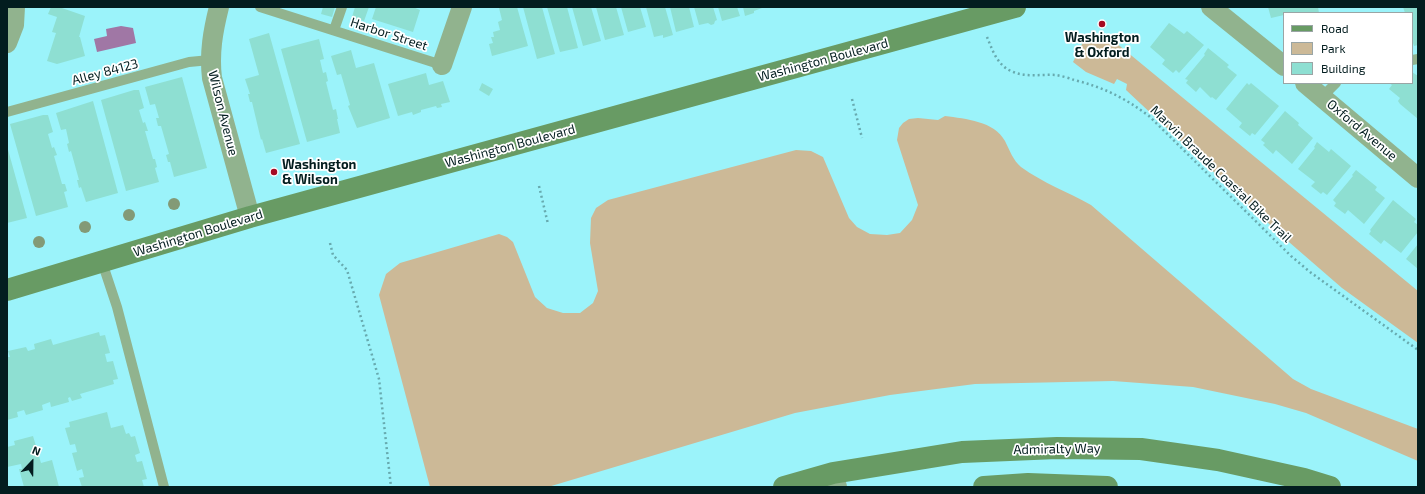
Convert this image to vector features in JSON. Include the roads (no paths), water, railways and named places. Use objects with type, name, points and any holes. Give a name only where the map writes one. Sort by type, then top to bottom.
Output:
[{"type":"main road","name":"Washington Boulevard","points":[[7,290],[250,217],[1015,7]]},
{"type":"main road","name":"Admiralty Way","points":[[784,487],[835,480],[962,452],[1057,448],[1141,450],[1218,460],[1304,479],[1330,487]]},
{"type":"main road","points":[[984,487],[1028,484],[1107,487]]},
{"type":"street","points":[[7,43],[14,25],[16,7]]},
{"type":"street","name":"Wilson Avenue","points":[[219,7],[210,60],[212,78],[250,217]]},
{"type":"street","points":[[442,65],[462,7]]},
{"type":"street","points":[[1211,7],[1283,65]]},
{"type":"street","name":"Oxford Avenue","points":[[1306,84],[1418,178]]},
{"type":"lane","name":"Harbor Street","points":[[260,7],[442,65]]},
{"type":"lane","points":[[334,30],[342,7]]},
{"type":"lane","name":"Alley 84123","points":[[7,112],[189,62],[210,60]]},
{"type":"lane","points":[[1322,97],[1335,84]]},
{"type":"lane","points":[[102,262],[117,307],[164,487]]},
{"type":"place","name":"Washington & Oxford","points":[[1102,24]]},
{"type":"place","name":"Washington & Wilson","points":[[274,172]]}]
